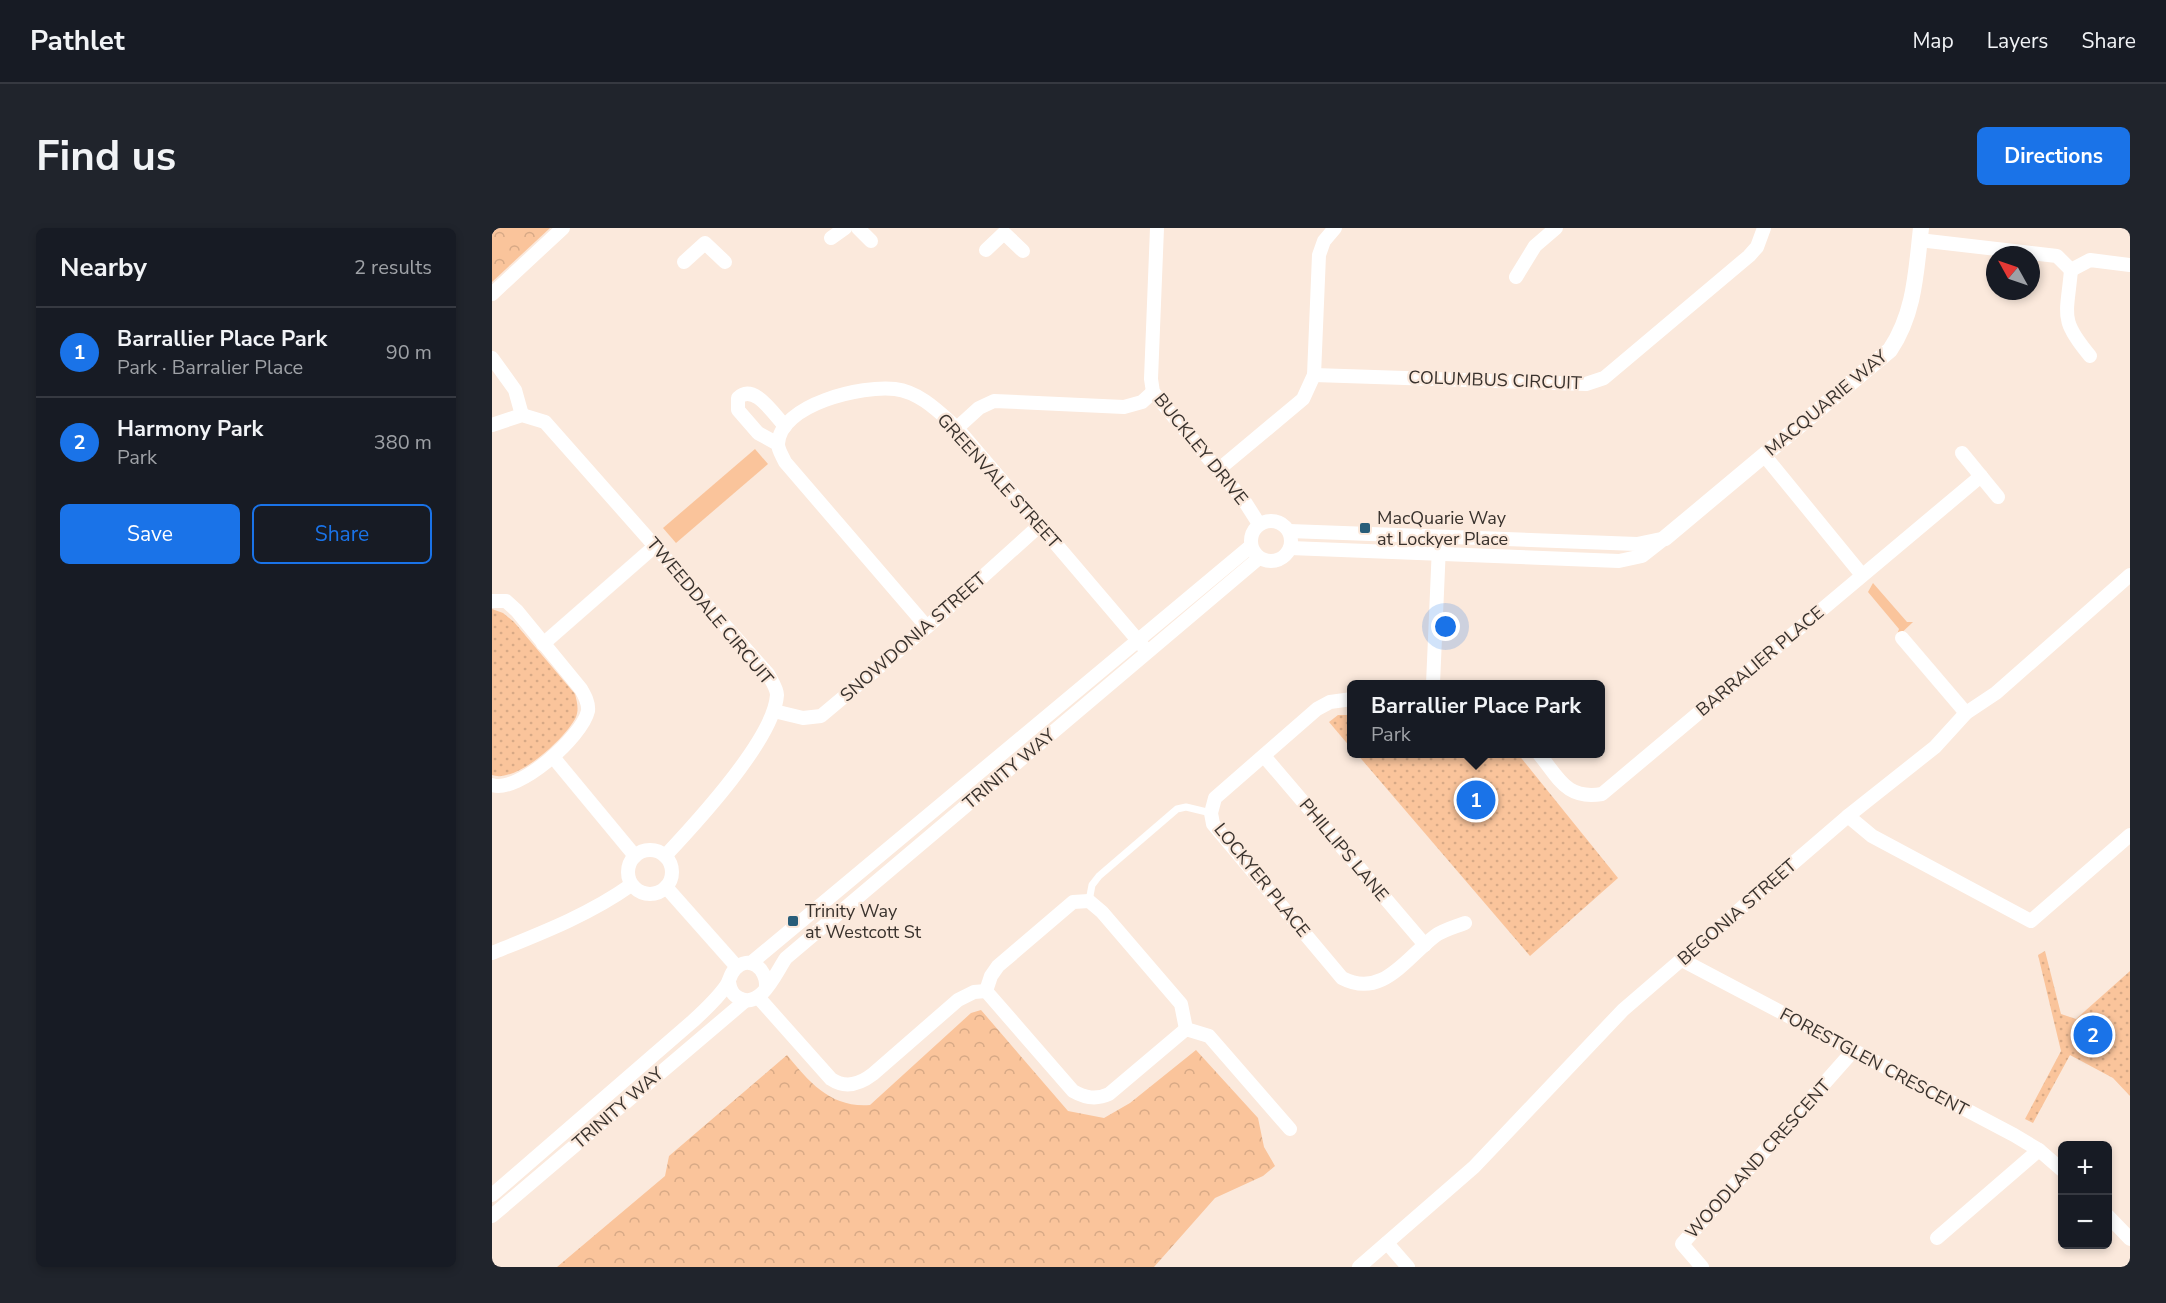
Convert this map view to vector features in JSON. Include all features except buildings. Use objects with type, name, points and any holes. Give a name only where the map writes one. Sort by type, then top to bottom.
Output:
[{"type":"street","points":[[492,294],[563,228]]},
{"type":"street","points":[[684,262],[705,243],[706,228]]},
{"type":"street","points":[[831,238],[845,228]]},
{"type":"street","points":[[858,228],[870,241]]},
{"type":"street","name":"BUCKLEY DRIVE","points":[[1157,228],[1150,379],[1153,392],[1218,470],[1259,524]]},
{"type":"street","points":[[1218,470],[1303,399],[1314,375],[1319,255],[1324,241],[1335,228]]},
{"type":"street","points":[[1516,278],[1535,246],[1556,228]]},
{"type":"street","name":"COLUMBUS CIRCUIT","points":[[1314,375],[1595,382],[1604,378],[1749,256],[1757,247],[1764,228]]},
{"type":"street","points":[[986,250],[1005,231],[1023,251]]},
{"type":"street","points":[[1920,234],[2057,256],[2071,270]]},
{"type":"street","name":"MACQUARIE WAY","points":[[1290,548],[1619,561],[1642,556],[1890,350],[1903,331],[1912,305],[1920,234]]},
{"type":"street","points":[[705,243],[725,262]]},
{"type":"street","points":[[2071,270],[2090,260],[2130,265]]},
{"type":"street","points":[[2071,270],[2066,319],[2070,332],[2090,356]]},
{"type":"street","points":[[492,358],[510,381],[522,415],[492,425]]},
{"type":"street","name":"GREENVALE STREET","points":[[785,426],[816,404],[845,392],[873,388],[897,389],[927,402],[957,428],[1148,651]]},
{"type":"street","points":[[778,444],[785,426],[757,396],[749,392],[742,393],[738,398],[738,410],[758,433],[778,444],[785,462],[927,627]]},
{"type":"street","points":[[957,428],[979,408],[994,401],[1124,407],[1142,402],[1153,392]]},
{"type":"street","name":"TWEEDDALE CIRCUIT","points":[[522,415],[545,422],[768,674],[777,691],[774,711],[724,791],[665,855]]},
{"type":"street","points":[[1962,453],[1998,497]]},
{"type":"street","points":[[1764,455],[1862,575]]},
{"type":"street","name":"BARRALIER PLACE","points":[[1543,758],[1567,788],[1584,797],[1602,794],[1981,476]]},
{"type":"street","points":[[1259,558],[1251,546],[1251,534],[1259,524],[1276,521],[1289,531],[1290,548]]},
{"type":"street","name":"SNOWDONIA STREET","points":[[774,711],[803,718],[821,716],[927,627],[1040,526]]},
{"type":"street","name":"MACQUARIE WAY","points":[[1289,531],[1637,544],[1665,538]]},
{"type":"street","points":[[1433,680],[1440,536]]},
{"type":"street","points":[[543,644],[655,546]]},
{"type":"street","name":"TRINITY WAY","points":[[492,1195],[693,1021],[729,982],[737,967],[751,963],[1251,546]]},
{"type":"street","name":"TRINITY WAY","points":[[492,1216],[757,995],[786,958],[1259,558],[1277,560],[1290,548]]},
{"type":"street","name":"BEGONIA STREET","points":[[1359,1267],[1474,1167],[1623,1011],[1848,816],[1935,747],[1966,713],[1996,693],[2130,574]]},
{"type":"street","points":[[492,601],[506,601],[517,611],[587,700],[588,711],[581,725],[553,758],[508,785],[492,785]]},
{"type":"street","points":[[1902,638],[1966,713]]},
{"type":"street","name":"LOCKYER PLACE","points":[[1347,700],[1330,702],[1317,709],[1215,798],[1211,813],[1213,824],[1342,978],[1355,985],[1380,983],[1437,934],[1465,923]]},
{"type":"street","name":"PHILLIPS LANE","points":[[1264,756],[1425,945]]},
{"type":"street","points":[[553,758],[635,856]]},
{"type":"street","points":[[1848,816],[1872,836],[2031,921],[2130,835]]},
{"type":"street","points":[[647,850],[665,855],[672,868],[670,882],[666,888],[648,895],[631,885],[628,867],[635,856],[647,850]]},
{"type":"street","points":[[492,953],[567,921],[613,898],[631,885]]},
{"type":"street","points":[[666,888],[737,967]]},
{"type":"street","points":[[986,991],[991,976],[1007,958],[1073,902],[1089,902],[1102,912],[1181,1004],[1186,1029]]},
{"type":"street","name":"FORESTGLEN CRESCENT","points":[[1682,960],[2039,1150],[2058,1167]]},
{"type":"street","points":[[751,963],[765,974],[757,995]]},
{"type":"street","points":[[729,982],[736,996],[757,995]]},
{"type":"street","points":[[757,995],[831,1079],[838,1084],[848,1085],[865,1080],[873,1074],[958,1000],[974,992],[986,991]]},
{"type":"street","points":[[986,991],[1074,1091],[1084,1097],[1100,1098],[1109,1094],[1186,1029]]},
{"type":"street","points":[[1186,1029],[1209,1036],[1290,1130]]},
{"type":"street","name":"WOODLAND CRESCENT","points":[[1702,1267],[1682,1244],[1853,1051]]},
{"type":"street","points":[[1937,1238],[2039,1150]]},
{"type":"street","points":[[2112,1220],[2130,1239]]},
{"type":"street","points":[[1387,1243],[1408,1267]]},
{"type":"lane","points":[[1089,902],[1092,885],[1099,876],[1177,809],[1186,807],[1211,813]]},
{"type":"green space","points":[[492,228],[550,228],[492,282]]},
{"type":"green space","points":[[755,449],[768,464],[676,543],[663,528]]},
{"type":"green space","points":[[1873,583],[1907,622],[1913,622],[1896,638],[1899,629],[1868,592]]},
{"type":"green space","points":[[492,609],[503,613],[514,622],[575,694],[577,706],[576,717],[571,726],[551,747],[526,766],[514,773],[502,776],[492,775]]},
{"type":"green space","points":[[1338,715],[1347,715],[1347,743],[1329,722]]},
{"type":"green space","points":[[1360,758],[1521,758],[1618,878],[1530,956]]},
{"type":"green space","points":[[2045,951],[2061,1014],[2076,1019],[2130,971],[2130,1096],[2113,1078],[2070,1055],[2033,1123],[2025,1119],[2061,1051],[2038,955]]},
{"type":"green space","points":[[981,1010],[1068,1111],[1104,1118],[1130,1103],[1196,1050],[1258,1118],[1264,1147],[1275,1166],[1263,1176],[1215,1198],[1154,1267],[557,1267],[665,1176],[669,1156],[787,1055],[822,1092],[844,1102],[870,1105],[971,1013]]},
{"type":"place","name":"MacQuarie Way at Lockyer Place","points":[[1365,528]]},
{"type":"place","name":"Barrallier Place Park","points":[[1476,800]]},
{"type":"place","name":"Trinity Way at Westcott St","points":[[793,921]]},
{"type":"place","name":"Harmony Park","points":[[2093,1035]]}]
